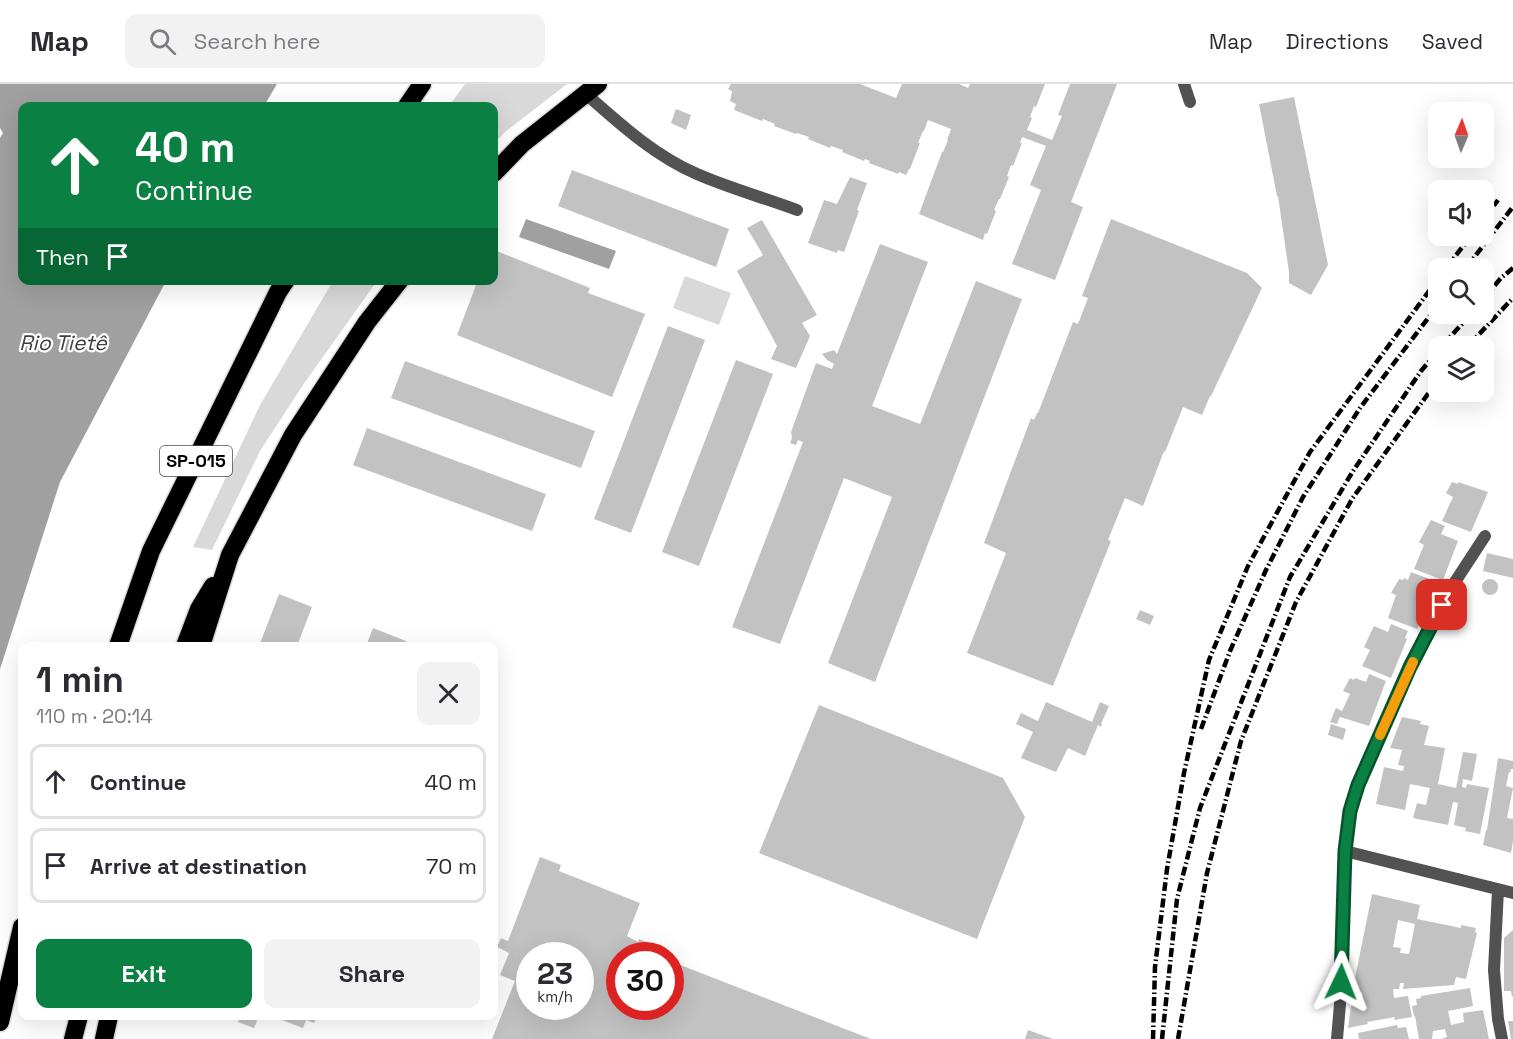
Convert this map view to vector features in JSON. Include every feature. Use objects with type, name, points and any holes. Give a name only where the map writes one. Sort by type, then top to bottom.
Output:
[{"type":"highway","points":[[410,102],[422,84]]},
{"type":"highway","points":[[498,169],[522,144],[592,89]]},
{"type":"highway","name":"SP-015","points":[[119,642],[152,551],[283,285]]},
{"type":"highway","points":[[187,642],[199,609],[293,435],[367,322],[396,285]]},
{"type":"highway","points":[[202,642],[230,555]]},
{"type":"highway","points":[[0,1022],[18,944]]},
{"type":"highway","points":[[73,1039],[78,1020]]},
{"type":"highway","points":[[104,1039],[109,1020]]},
{"type":"street","points":[[1184,84],[1190,102]]},
{"type":"street","points":[[592,89],[621,125],[663,156],[697,174],[797,210]]},
{"type":"street","points":[[1337,1039],[1345,851],[1350,811],[1358,785],[1410,667],[1453,585],[1485,536]]},
{"type":"street","points":[[1345,851],[1513,894]]},
{"type":"street","points":[[1498,890],[1494,970],[1502,1039]]},
{"type":"shaded area","points":[[465,84],[567,84],[498,140],[498,102],[452,102]]},
{"type":"shaded area","points":[[685,276],[731,293],[719,325],[673,308]]},
{"type":"shaded area","points":[[331,285],[374,285],[303,385],[260,451],[212,550],[193,547],[260,405]]},
{"type":"water","name":"Rio Tietê","points":[[0,84],[277,84],[266,102],[18,102],[18,285],[164,285],[60,482],[0,669],[0,138],[3,133],[0,128]]},
{"type":"water","points":[[526,219],[616,251],[609,269],[519,237]]},
{"type":"building","points":[[731,84],[860,84],[896,98],[902,84],[959,84],[968,88],[970,84],[1045,84],[1036,107],[1034,106],[1027,130],[1052,140],[1062,116],[1058,115],[1070,84],[1117,84],[1071,202],[1083,207],[1055,280],[1012,264],[1041,190],[1030,185],[1046,146],[1022,137],[1020,143],[1022,143],[1013,166],[1011,165],[1007,176],[1009,177],[983,240],[919,214],[951,129],[928,120],[910,169],[906,175],[899,172],[898,174],[869,163],[870,161],[865,159],[864,161],[842,152],[843,150],[831,146],[830,148],[808,139],[809,137],[734,110],[736,104],[730,101],[732,91],[728,89]]},
{"type":"building","points":[[1294,97],[1328,265],[1311,295],[1289,283],[1278,196],[1259,104]]},
{"type":"building","points":[[676,109],[691,115],[686,130],[671,123]]},
{"type":"building","points":[[572,170],[729,229],[716,267],[558,206]]},
{"type":"building","points":[[850,177],[867,183],[844,252],[838,250],[837,253],[808,243],[824,200],[837,204]]},
{"type":"building","points":[[1111,219],[1247,273],[1262,288],[1202,415],[1183,407],[1143,506],[1125,498],[1108,540],[1111,541],[1053,686],[967,653],[1006,553],[984,543],[1031,418],[1034,420],[1038,413],[1073,322],[1078,324],[1088,298],[1082,296]]},
{"type":"building","points":[[762,220],[817,315],[802,323],[810,336],[796,368],[771,359],[777,346],[737,271],[763,255],[747,228]]},
{"type":"building","points":[[880,244],[928,262],[872,406],[920,424],[976,281],[1022,299],[875,682],[828,663],[892,497],[844,478],[780,644],[732,627],[803,442],[798,440],[796,445],[790,443],[791,432],[816,363],[832,369],[834,364],[822,354],[834,350],[837,354]]},
{"type":"building","points":[[498,252],[590,288],[588,293],[645,314],[612,397],[457,335],[476,285],[498,285]]},
{"type":"building","points":[[668,326],[705,340],[631,533],[594,519]]},
{"type":"building","points":[[736,360],[773,374],[699,566],[662,552]]},
{"type":"building","points":[[405,361],[595,431],[581,468],[391,398]]},
{"type":"building","points":[[367,428],[546,494],[532,531],[353,465]]},
{"type":"building","points":[[1452,482],[1488,492],[1471,532],[1442,521],[1453,497],[1446,493]]},
{"type":"building","points":[[1431,520],[1445,526],[1441,534],[1458,541],[1443,580],[1414,569],[1424,545],[1419,542]]},
{"type":"building","points":[[1487,553],[1513,559],[1513,578],[1483,571]]},
{"type":"building","points":[[1411,572],[1432,580],[1427,588],[1432,590],[1417,629],[1388,618],[1396,595],[1391,593],[1399,579],[1408,580]]},
{"type":"building","points":[[1490,579],[1498,587],[1490,595],[1482,587]]},
{"type":"building","points":[[279,594],[312,607],[299,642],[261,642]]},
{"type":"building","points":[[1140,610],[1154,616],[1150,625],[1136,619]]},
{"type":"building","points":[[1391,624],[1408,631],[1391,678],[1362,666],[1370,650],[1364,647],[1374,626],[1388,632]]},
{"type":"building","points":[[373,628],[406,641],[406,642],[368,642]]},
{"type":"building","points":[[1369,674],[1386,681],[1369,726],[1340,717],[1337,724],[1330,722],[1336,708],[1342,711],[1350,694],[1343,691],[1350,678],[1366,682]]},
{"type":"building","points":[[1046,702],[1092,722],[1100,702],[1109,706],[1101,727],[1098,725],[1085,756],[1068,748],[1056,772],[1021,758],[1033,732],[1016,724],[1021,713],[1038,721]]},
{"type":"building","points":[[819,705],[1003,778],[1025,817],[977,939],[759,853]]},
{"type":"building","points":[[1402,717],[1421,721],[1420,724],[1429,726],[1424,745],[1445,748],[1438,784],[1456,788],[1463,752],[1477,754],[1472,781],[1463,779],[1462,787],[1466,788],[1467,784],[1489,788],[1480,834],[1465,831],[1466,828],[1454,825],[1458,803],[1453,802],[1448,825],[1413,818],[1417,803],[1426,805],[1430,788],[1410,784],[1405,810],[1376,804],[1384,767],[1403,771],[1404,766],[1398,765],[1402,750],[1390,748]]},
{"type":"building","points":[[1331,724],[1346,729],[1343,740],[1328,735]]},
{"type":"building","points":[[1498,758],[1513,761],[1513,769],[1509,772],[1506,786],[1513,788],[1507,818],[1513,819],[1511,853],[1483,845]]},
{"type":"building","points":[[540,857],[561,865],[559,871],[640,903],[627,936],[638,942],[606,942],[606,1020],[684,1020],[684,966],[871,1039],[492,1039],[515,981],[500,975],[509,953],[498,948],[501,938],[508,941]]},
{"type":"building","points":[[1372,894],[1420,905],[1417,919],[1461,928],[1461,925],[1476,928],[1477,933],[1466,979],[1456,977],[1454,985],[1403,989],[1404,983],[1400,983],[1399,989],[1393,989],[1394,998],[1408,996],[1412,1017],[1394,1020],[1395,1017],[1348,1028],[1351,1006],[1364,1003],[1362,992],[1352,993]],"holes":[[[1398,920],[1415,924],[1409,954],[1400,953],[1401,948],[1393,947]]]},
{"type":"building","points":[[1513,930],[1512,997],[1511,991],[1504,991],[1504,938]]},
{"type":"building","points":[[1470,988],[1473,1006],[1448,1011],[1451,1025],[1464,1022],[1463,1013],[1483,1010],[1489,1039],[1441,1039],[1447,1037],[1445,1029],[1433,1031],[1432,1039],[1419,1039],[1412,1006],[1417,1005],[1416,999],[1421,996]]},
{"type":"building","points":[[239,1020],[257,1020],[254,1028],[238,1022]]},
{"type":"building","points":[[282,1020],[306,1020],[303,1028]]},
{"type":"building","points":[[1508,1021],[1513,1021],[1513,1039],[1511,1039]]},
{"type":"building","points":[[1397,1025],[1398,1028],[1406,1027],[1409,1039],[1359,1039],[1358,1033]]},
{"type":"building","points":[[1028,1030],[1053,1039],[1025,1039]]},
{"type":"railway","points":[[1494,205],[1498,200]]},
{"type":"railway","points":[[1474,258],[1512,208]]},
{"type":"railway","points":[[1454,258],[1463,246]]},
{"type":"railway","points":[[1494,286],[1513,268]]},
{"type":"railway","points":[[1153,1039],[1155,967],[1167,869],[1184,773],[1209,660],[1248,566],[1310,452],[1428,293]]},
{"type":"railway","points":[[1477,336],[1513,298]]},
{"type":"railway","points":[[1201,729],[1230,651],[1266,570],[1303,497],[1360,408],[1428,318]]},
{"type":"railway","points":[[1451,336],[1462,324]]},
{"type":"railway","points":[[1162,1039],[1177,899],[1200,808],[1290,577],[1353,471],[1428,363]]},
{"type":"railway","points":[[1178,1039],[1207,873],[1241,741],[1296,602],[1352,499],[1428,394]]},
{"type":"slow traffic","points":[[1380,735],[1413,662]]},
{"type":"route","points":[[1341,982],[1345,851],[1350,811],[1358,785],[1410,667],[1442,605]]}]
